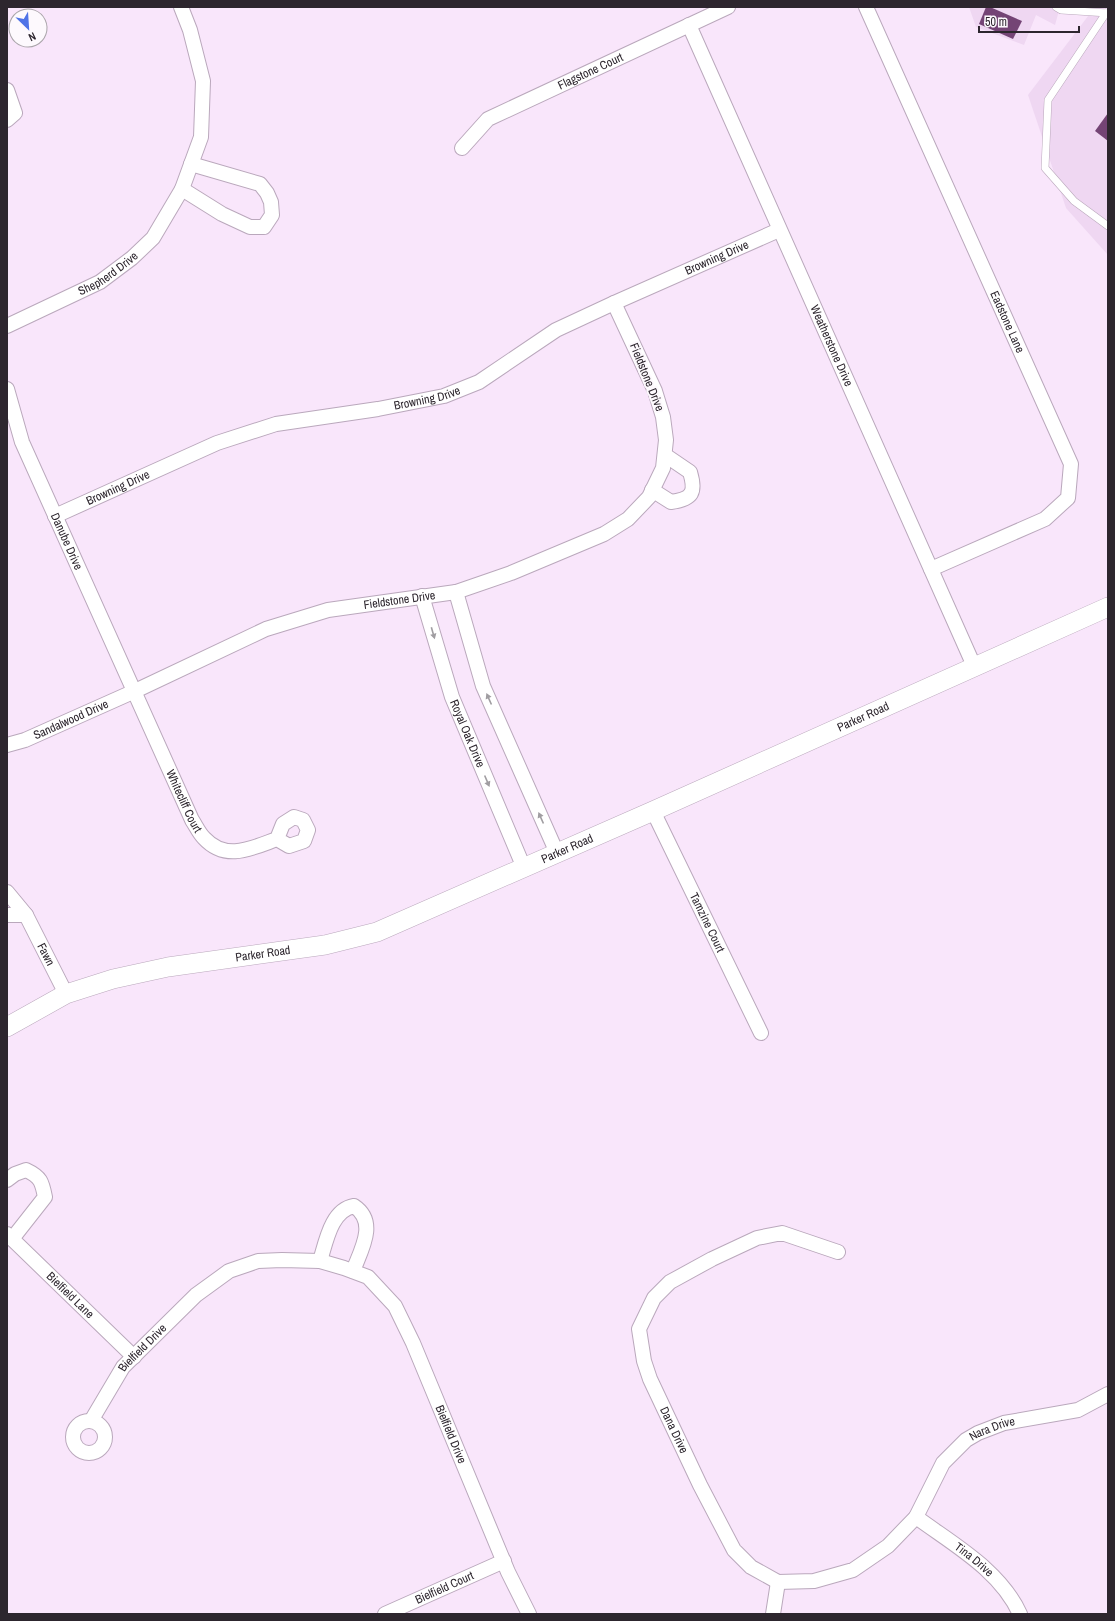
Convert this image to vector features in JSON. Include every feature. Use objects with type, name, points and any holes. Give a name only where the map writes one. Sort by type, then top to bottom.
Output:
[{"type":"main road","name":"Parker Road","points":[[7,1027],[66,994],[113,978],[168,967],[325,945],[377,932],[653,811],[1108,607]]},
{"type":"street","name":"Shepherd Drive","points":[[7,326],[100,282],[132,258],[153,238],[182,189],[202,138],[203,81],[190,30],[181,7]]},
{"type":"street","name":"Flagstone Court","points":[[462,148],[488,119],[728,7]]},
{"type":"street","name":"Eadstone Lane","points":[[866,7],[1071,464],[1068,498],[1045,519],[931,569]]},
{"type":"street","name":"Weatherstone Drive","points":[[689,25],[974,666]]},
{"type":"street","points":[[7,90],[15,113],[7,120]]},
{"type":"street","points":[[182,189],[222,214],[250,227],[264,227],[272,215],[271,202],[267,193],[260,184],[191,164]]},
{"type":"street","name":"Browning Drive","points":[[55,516],[218,442],[276,424],[378,409],[444,396],[479,382],[556,330],[614,302],[780,230]]},
{"type":"street","name":"Fieldstone Drive","points":[[135,691],[266,628],[328,610],[456,592],[511,573],[604,534],[628,519],[649,497],[663,468],[666,440],[663,417],[655,391],[614,302]]},
{"type":"street","name":"Danube Drive","points":[[7,389],[22,442],[135,691]]},
{"type":"street","points":[[652,490],[671,502],[686,498],[692,492],[694,486],[690,472],[664,455]]},
{"type":"street","points":[[456,592],[483,686],[557,853]]},
{"type":"street","name":"Royal Oak Drive","points":[[422,596],[452,697],[524,868]]},
{"type":"street","name":"Sandalwood Drive","points":[[7,745],[25,740],[135,691]]},
{"type":"street","name":"Whitecliff Court","points":[[135,691],[192,820],[204,839],[223,851],[244,851],[277,839]]},
{"type":"street","name":"Tamzine Court","points":[[653,811],[761,1033]]},
{"type":"street","name":"Fawn","points":[[7,892],[26,914],[66,994]]},
{"type":"street","points":[[7,915],[26,914]]},
{"type":"street","points":[[7,1180],[15,1174],[26,1170],[37,1175],[43,1184],[45,1197],[9,1236]]},
{"type":"street","points":[[320,1261],[338,1214],[346,1207],[354,1206],[362,1211],[366,1220],[367,1234],[353,1271]]},
{"type":"street","name":"Dana Drive","points":[[778,1582],[751,1567],[734,1550],[700,1484],[650,1379],[644,1361],[639,1330],[654,1298],[670,1282],[712,1259],[757,1238],[782,1233],[838,1252]]},
{"type":"street","name":"Bielfield Lane","points":[[9,1236],[134,1357]]},
{"type":"street","name":"Bielfield Drive","points":[[91,1421],[123,1367],[196,1295],[229,1271],[258,1261],[320,1261],[368,1277],[395,1306],[504,1561],[529,1614]]},
{"type":"street","name":"Nara Drive","points":[[916,1517],[943,1463],[966,1440],[978,1432],[1004,1423],[1078,1410],[1108,1394]]},
{"type":"street","points":[[773,1614],[778,1582],[814,1581],[853,1570],[888,1546],[916,1517]]},
{"type":"street","name":"Tina Drive","points":[[916,1517],[981,1565],[1004,1587],[1015,1603],[1020,1614]]},
{"type":"street","name":"Bielfield Court","points":[[385,1614],[504,1561]]},
{"type":"lane","points":[[1060,8],[1107,13],[1048,100],[1045,168],[1074,201],[1108,226]]},
{"type":"shaded area","points":[[969,7],[1060,7],[1055,25],[1036,15],[1024,45],[976,27]]},
{"type":"shaded area","points":[[1095,7],[1108,8],[1108,255],[1066,208],[1028,95]]},
{"type":"building","points":[[986,7],[990,7],[1022,21],[1013,39],[979,24]]},
{"type":"building","points":[[1108,113],[1108,141],[1095,131]]}]
